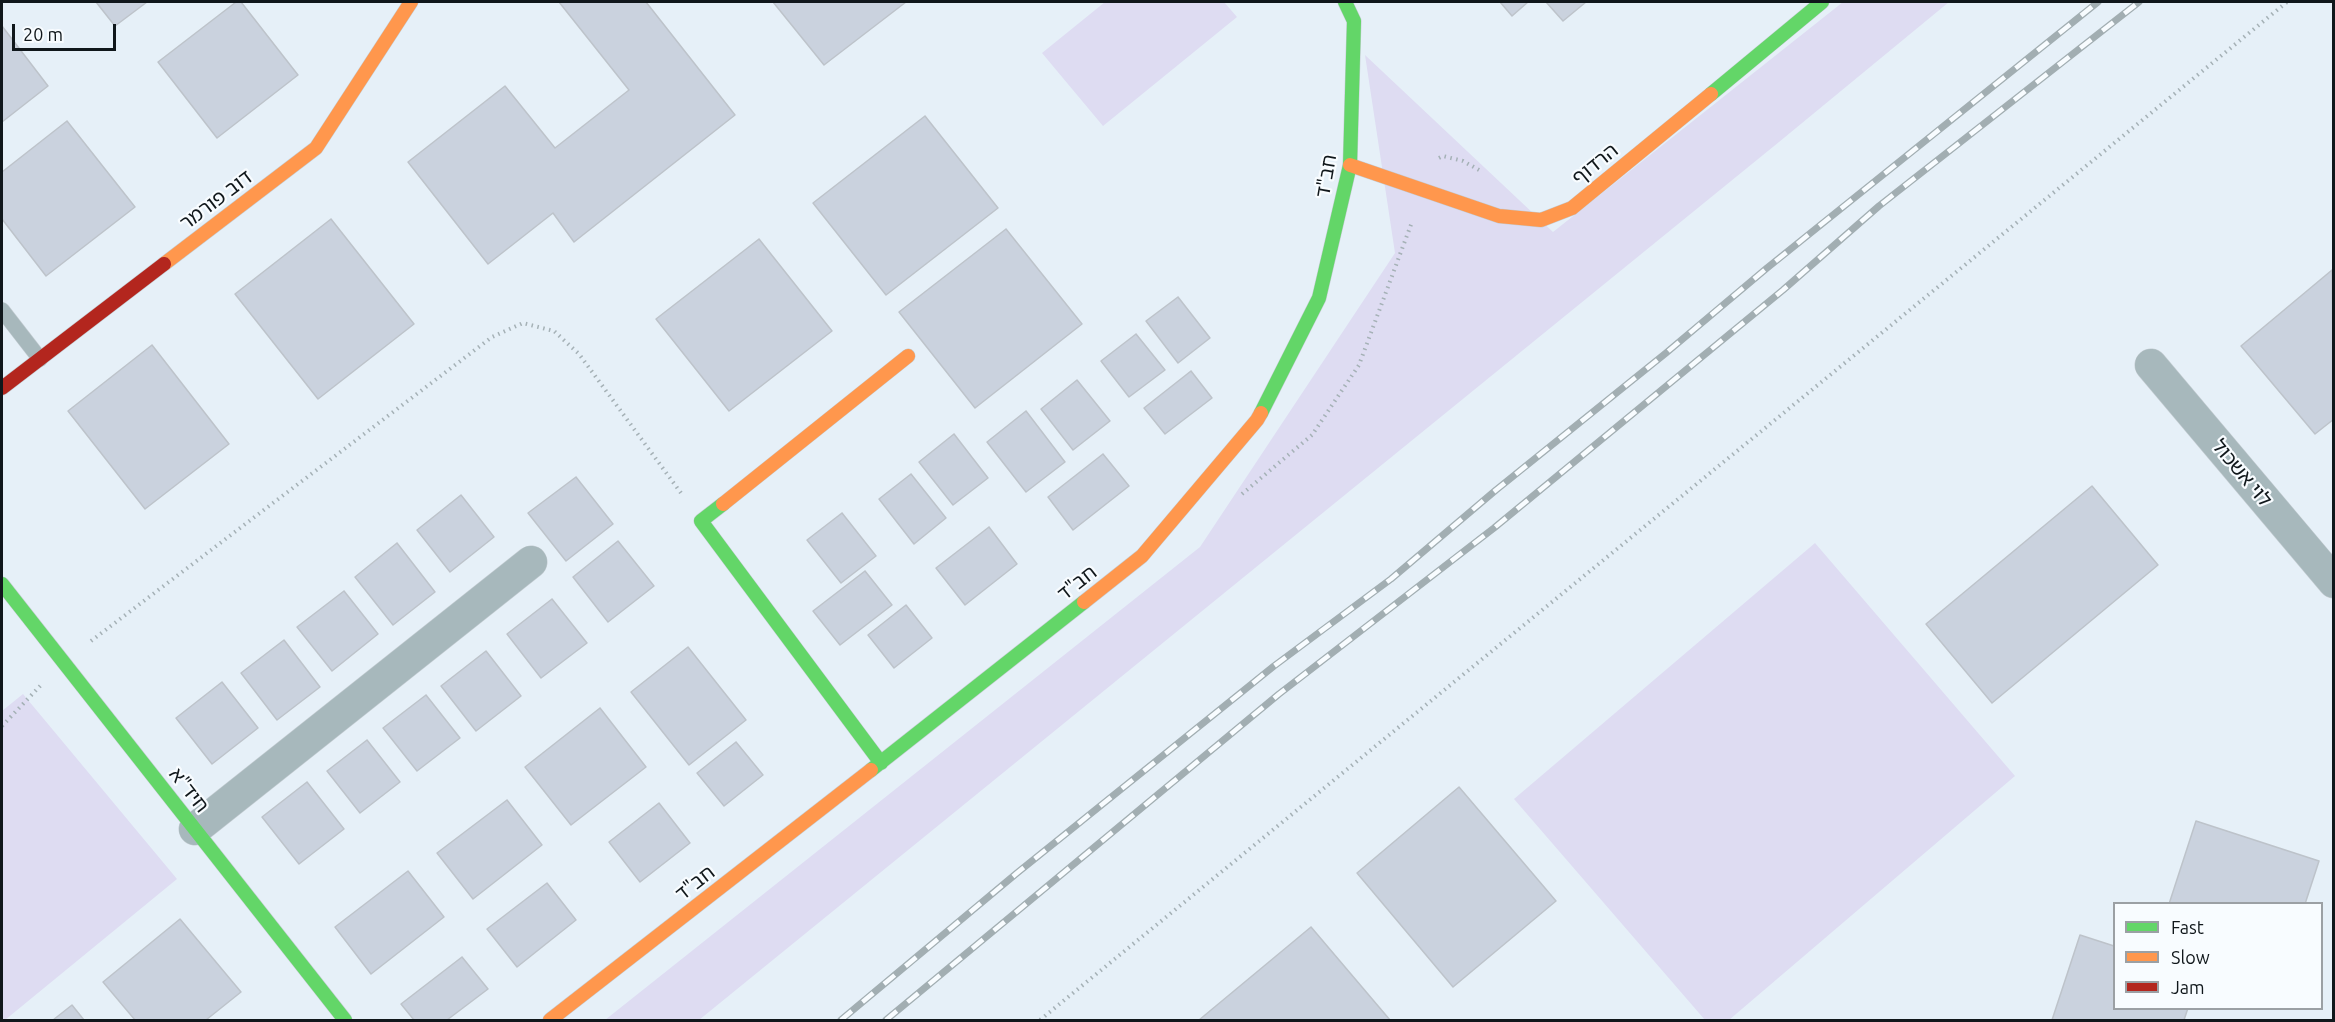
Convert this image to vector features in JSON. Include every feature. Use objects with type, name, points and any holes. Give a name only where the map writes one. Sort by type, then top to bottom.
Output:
[{"type":"street","name":"דוב פורמר","points":[[2,388],[316,148],[411,2]]},
{"type":"street","name":"חב\"ד","points":[[550,1020],[881,763],[1142,556],[1257,420],[1319,298],[1350,165],[1354,21],[1345,2]]},
{"type":"street","name":"הרדוף","points":[[1350,165],[1499,216],[1541,220],[1572,208],[1822,2]]},
{"type":"street","points":[[881,763],[701,521],[908,356]]},
{"type":"street","name":"לוי אשכול","points":[[2151,365],[2334,582]]},
{"type":"street","points":[[195,829],[531,562]]},
{"type":"street","name":"חיד\"א","points":[[2,584],[345,1020]]},
{"type":"lane","points":[[2,310],[40,359]]},
{"type":"path","points":[[1040,1020],[2288,2]]},
{"type":"path","points":[[2,726],[63,662],[492,337],[523,323],[554,331],[579,354],[701,521]]},
{"type":"shaded area","points":[[1105,2],[1224,2],[1237,17],[1103,126],[1042,53]]},
{"type":"shaded area","points":[[1843,2],[1949,2],[699,1020],[605,1020],[1200,547],[1395,253],[1365,55],[1553,232]]},
{"type":"shaded area","points":[[1815,543],[2015,776],[1729,1020],[1705,1020],[1514,799]]},
{"type":"shaded area","points":[[23,694],[177,879],[5,1020],[2,1020],[2,711]]},
{"type":"building","points":[[96,2],[147,2],[115,26]]},
{"type":"building","points":[[236,2],[241,2],[298,75],[217,138],[158,62]]},
{"type":"building","points":[[559,2],[646,2],[735,115],[574,242],[553,213],[488,264],[408,162],[505,86],[555,148],[629,90]]},
{"type":"building","points":[[773,2],[906,2],[824,65]]},
{"type":"building","points":[[1500,2],[1528,2],[1512,16]]},
{"type":"building","points":[[1546,2],[1586,2],[1563,21]]},
{"type":"building","points":[[2,26],[48,86],[2,122]]},
{"type":"building","points":[[925,116],[998,208],[886,295],[813,203]]},
{"type":"building","points":[[67,121],[135,207],[46,276],[2,219],[2,172]]},
{"type":"building","points":[[331,219],[414,324],[318,399],[235,294]]},
{"type":"building","points":[[1006,229],[1082,324],[975,408],[899,312]]},
{"type":"building","points":[[759,239],[832,331],[729,411],[656,319]]},
{"type":"building","points":[[2332,270],[2334,419],[2315,434],[2241,346]]},
{"type":"building","points":[[1178,297],[1210,338],[1178,363],[1146,321]]},
{"type":"building","points":[[1136,334],[1165,370],[1129,397],[1101,361]]},
{"type":"building","points":[[152,345],[229,444],[145,509],[68,411]]},
{"type":"building","points":[[1191,371],[1212,398],[1165,434],[1144,408]]},
{"type":"building","points":[[1077,380],[1110,421],[1073,450],[1041,409]]},
{"type":"building","points":[[1026,411],[1065,462],[1026,492],[987,442]]},
{"type":"building","points":[[954,434],[988,478],[953,505],[919,462]]},
{"type":"building","points":[[1103,454],[1129,486],[1073,530],[1048,497]]},
{"type":"building","points":[[911,474],[946,518],[914,544],[879,499]]},
{"type":"building","points":[[576,477],[613,524],[566,561],[528,513]]},
{"type":"building","points":[[2092,486],[2158,565],[1992,703],[1926,624]]},
{"type":"building","points":[[461,495],[494,537],[450,572],[417,530]]},
{"type":"building","points":[[842,513],[876,556],[841,583],[807,540]]},
{"type":"building","points":[[989,527],[1017,564],[965,605],[936,568]]},
{"type":"building","points":[[618,541],[654,586],[608,622],[573,577]]},
{"type":"building","points":[[397,543],[435,592],[393,625],[355,577]]},
{"type":"building","points":[[865,571],[892,605],[840,645],[813,611]]},
{"type":"building","points":[[344,591],[378,634],[332,671],[297,627]]},
{"type":"building","points":[[552,599],[587,643],[541,678],[507,634]]},
{"type":"building","points":[[906,605],[932,638],[894,668],[868,635]]},
{"type":"building","points":[[284,640],[320,687],[277,720],[241,673]]},
{"type":"building","points":[[688,647],[746,720],[689,765],[631,692]]},
{"type":"building","points":[[486,651],[521,696],[476,731],[441,686]]},
{"type":"building","points":[[222,682],[258,728],[212,764],[176,718]]},
{"type":"building","points":[[426,695],[460,738],[417,771],[383,728]]},
{"type":"building","points":[[600,708],[646,767],[571,825],[525,767]]},
{"type":"building","points":[[367,740],[400,782],[360,813],[327,771]]},
{"type":"building","points":[[736,742],[763,775],[724,806],[697,773]]},
{"type":"building","points":[[307,782],[344,829],[299,864],[262,817]]},
{"type":"building","points":[[1459,787],[1556,901],[1453,987],[1357,873]]},
{"type":"building","points":[[507,800],[542,845],[473,899],[437,853]]},
{"type":"building","points":[[659,803],[690,843],[640,882],[609,842]]},
{"type":"building","points":[[2196,821],[2319,861],[2306,902],[2170,902]]},
{"type":"building","points":[[408,871],[444,917],[371,974],[335,927]]},
{"type":"building","points":[[547,883],[576,920],[517,967],[487,929]]},
{"type":"building","points":[[180,919],[241,992],[206,1020],[135,1020],[103,982]]},
{"type":"building","points":[[1311,927],[1390,1020],[1199,1020]]},
{"type":"building","points":[[2080,935],[2113,946],[2113,1010],[2187,1010],[2184,1020],[2052,1020]]},
{"type":"building","points":[[462,957],[488,989],[447,1020],[414,1020],[401,1004]]},
{"type":"building","points":[[72,1005],[84,1020],[53,1020]]},
{"type":"railway","points":[[841,1020],[1017,873],[1274,666],[1391,579],[1767,268],[2098,2]]},
{"type":"railway","points":[[886,1020],[1279,694],[1494,528],[1783,290],[1879,206],[2139,2]]},
{"type":"traffic: fast","points":[[1261,413],[1319,298],[1350,165],[1354,21],[1345,2]]},
{"type":"traffic: fast","points":[[1711,94],[1822,2]]},
{"type":"traffic: fast","points":[[723,504],[701,521],[881,763]]},
{"type":"traffic: fast","points":[[2,584],[345,1020]]},
{"type":"traffic: fast","points":[[871,770],[1084,602]]},
{"type":"traffic: slow","points":[[164,264],[316,148],[411,2]]},
{"type":"traffic: slow","points":[[1350,165],[1499,216],[1541,220],[1572,208],[1711,94]]},
{"type":"traffic: slow","points":[[723,504],[908,356]]},
{"type":"traffic: slow","points":[[1084,602],[1142,556],[1261,413]]},
{"type":"traffic: slow","points":[[550,1020],[871,770]]},
{"type":"traffic: jam","points":[[2,388],[164,264]]}]
